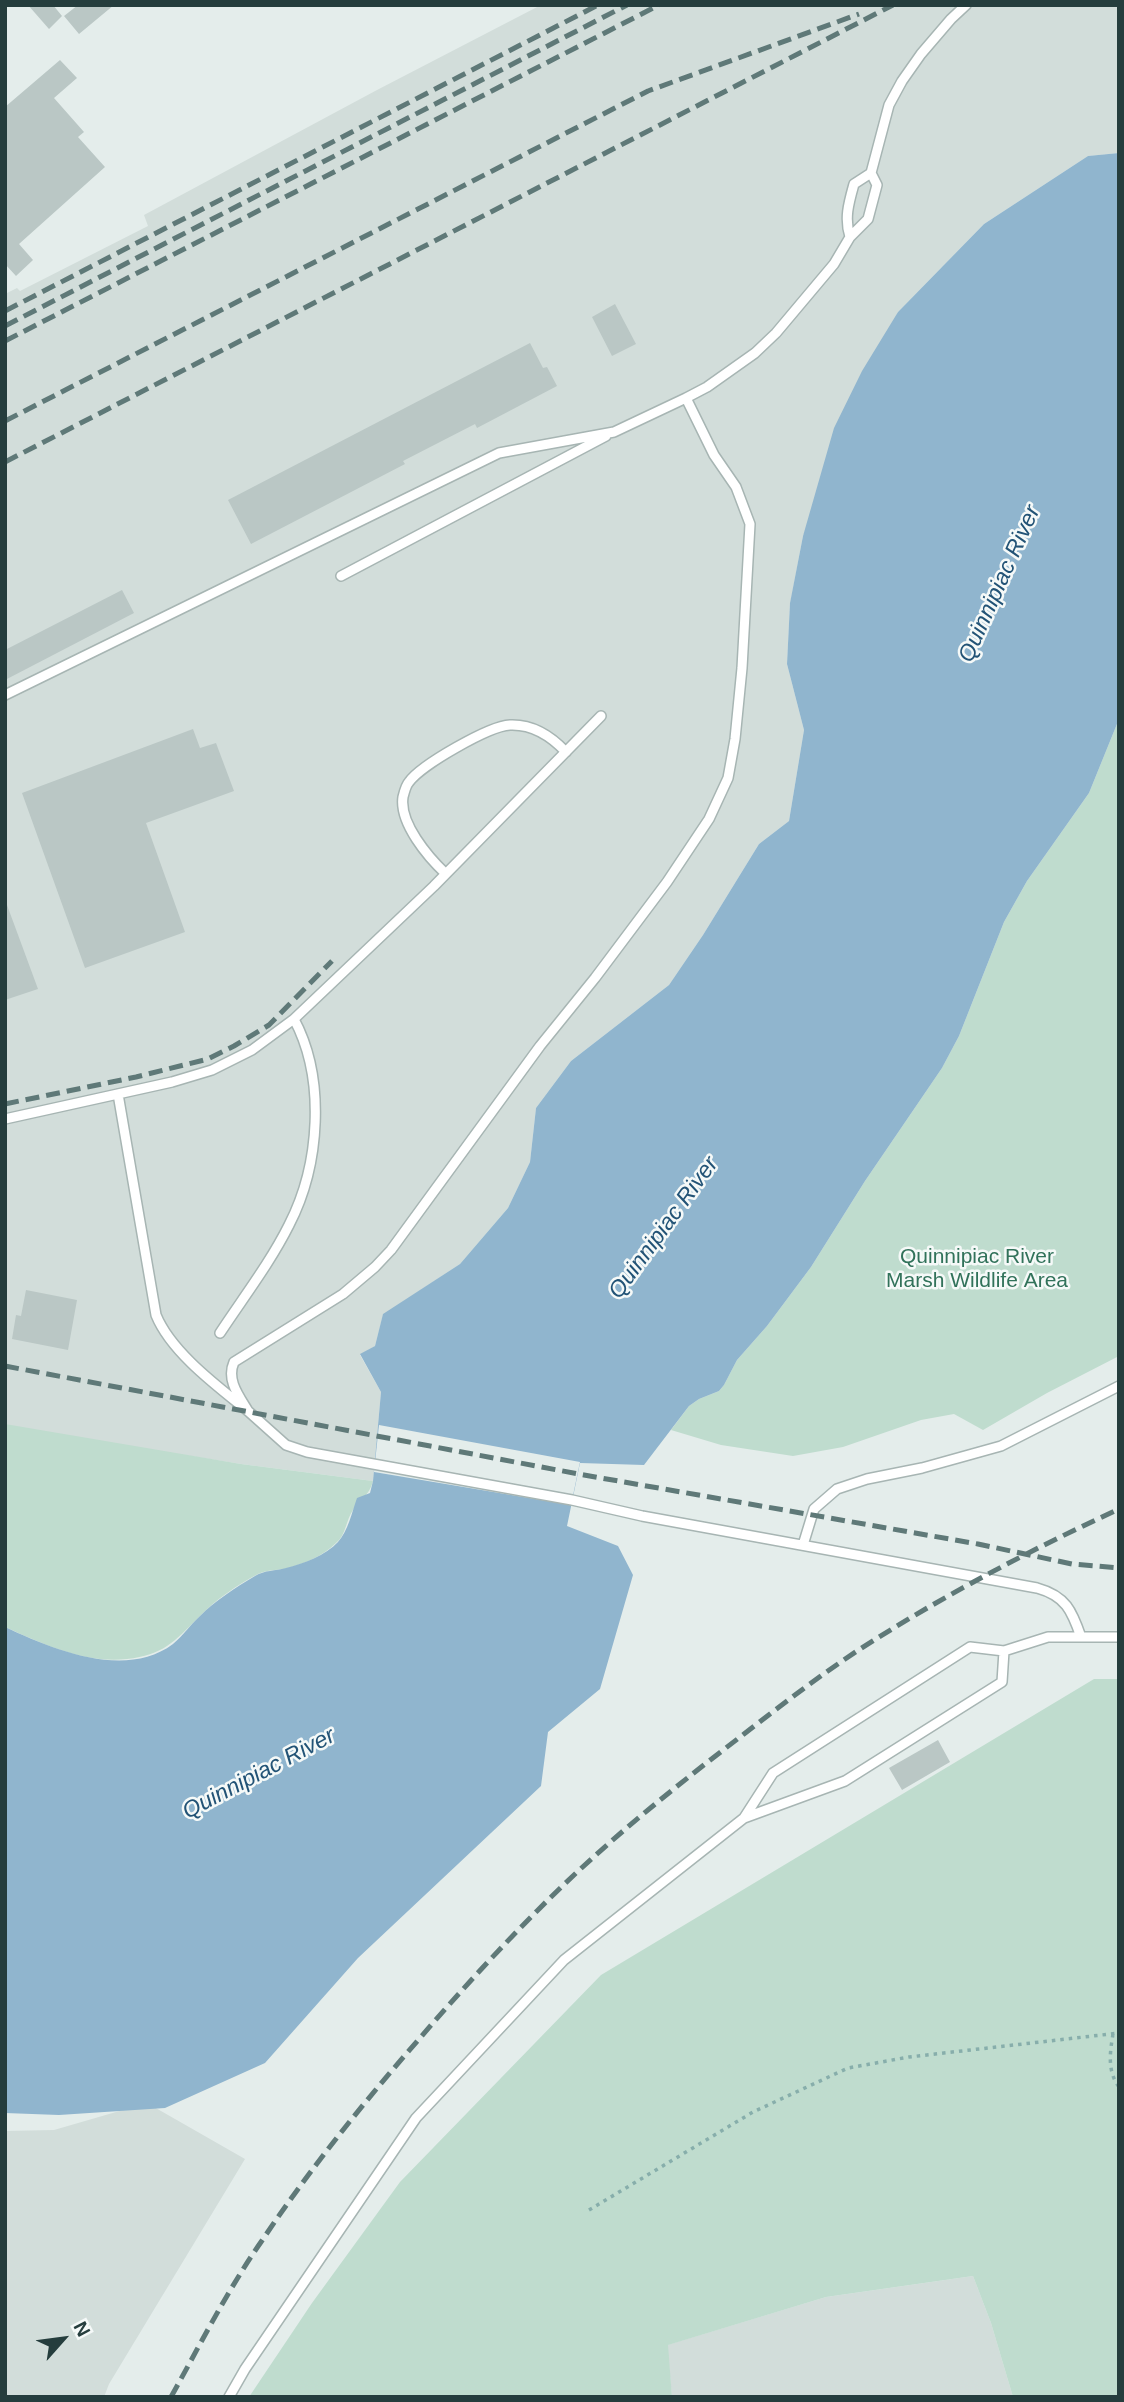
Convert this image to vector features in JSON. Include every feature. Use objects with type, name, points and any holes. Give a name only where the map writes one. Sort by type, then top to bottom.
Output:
[{"type":"lane","points":[[341,576],[614,432],[707,387],[755,353],[776,333],[834,264],[850,237],[868,219],[877,185],[871,173],[883,122],[895,93],[921,54],[966,5]]},
{"type":"lane","points":[[850,237],[846,226],[854,184],[871,173]]},
{"type":"lane","points":[[248,1411],[232,1380],[230,1371],[234,1363],[343,1294],[391,1250],[540,1046],[667,882],[697,840],[720,797],[735,739],[743,668],[750,524],[736,487],[714,455],[686,398]]},
{"type":"lane","points":[[5,695],[499,453],[614,432]]},
{"type":"lane","points":[[5,1119],[172,1082],[230,1063],[252,1051],[294,1018],[446,874],[601,716]]},
{"type":"lane","points":[[446,874],[420,844],[408,823],[403,810],[403,798],[408,783],[440,757],[493,729],[510,725],[540,731],[554,739],[566,752]]},
{"type":"lane","points":[[220,1333],[280,1241],[299,1202],[305,1181],[314,1136],[313,1079],[310,1056],[294,1018]]},
{"type":"lane","points":[[118,1094],[156,1315],[161,1327],[205,1374],[286,1445],[295,1449],[572,1500],[642,1516],[1051,1591],[1073,1614],[1081,1637]]},
{"type":"lane","points":[[803,1545],[814,1508],[837,1489],[849,1483],[922,1468],[1002,1447],[1119,1386]]},
{"type":"lane","points":[[744,1818],[773,1773],[970,1647],[1004,1651],[1048,1637],[1119,1637]]},
{"type":"lane","points":[[229,2397],[245,2369],[416,2118],[564,1960],[744,1818],[845,1781],[1002,1682],[1004,1651]]},
{"type":"path","points":[[589,2210],[753,2112],[848,2068],[909,2057],[1119,2033]]},
{"type":"path","points":[[1113,2034],[1109,2056],[1112,2078],[1119,2087]]},
{"type":"shaded area","points":[[541,5],[1119,5],[1119,153],[1088,156],[984,224],[898,312],[803,536],[790,604],[787,664],[804,730],[789,821],[759,844],[669,985],[571,1061],[536,1108],[530,1162],[508,1208],[460,1264],[383,1315],[375,1346],[360,1355],[381,1392],[373,1481],[241,1464],[5,1427],[5,294],[17,288],[20,291],[148,226],[144,215]]},
{"type":"shaded area","points":[[147,2103],[245,2159],[109,2384],[104,2397],[5,2397],[5,2131],[54,2130]]},
{"type":"shaded area","points":[[973,2276],[991,2323],[1013,2397],[672,2397],[667,2345],[826,2297]]},
{"type":"green space","name":"Quinnipiac River Marsh Wildlife Area","points":[[1119,719],[1119,1356],[983,1430],[954,1414],[921,1420],[843,1447],[793,1456],[721,1445],[671,1430],[689,1406],[719,1391],[724,1385],[737,1360],[767,1326],[811,1267],[865,1181],[942,1068],[959,1036],[1004,922],[1027,881],[1089,793]]},
{"type":"green space","points":[[5,1424],[241,1464],[373,1481],[367,1494],[351,1514],[339,1540],[325,1552],[298,1565],[261,1573],[242,1583],[219,1599],[159,1651],[127,1659],[80,1656],[5,1627]]},
{"type":"green space","points":[[1094,1679],[1119,1679],[1119,2397],[1013,2397],[991,2323],[973,2276],[826,2297],[668,2345],[672,2397],[249,2397],[312,2303],[400,2182],[601,1975]]},
{"type":"water","name":"Quinnipiac River","points":[[1119,153],[1119,719],[1089,793],[1027,881],[1004,922],[959,1036],[942,1068],[865,1181],[811,1267],[767,1326],[737,1360],[719,1391],[689,1406],[644,1465],[580,1463],[567,1526],[618,1546],[633,1575],[600,1689],[548,1732],[541,1786],[358,1958],[265,2063],[165,2108],[59,2115],[5,2113],[5,1627],[66,1652],[89,1657],[133,1660],[154,1655],[173,1644],[205,1611],[240,1585],[263,1573],[314,1558],[333,1547],[341,1538],[357,1498],[370,1493],[373,1481],[381,1392],[360,1354],[375,1346],[383,1314],[460,1264],[508,1208],[530,1162],[536,1108],[571,1061],[669,985],[759,844],[789,821],[804,730],[787,664],[790,603],[803,536],[834,428],[862,371],[898,312],[984,224],[1088,156]]},
{"type":"pier","points":[[379,1425],[580,1462],[571,1505],[374,1472]]},
{"type":"building","points":[[28,5],[53,5],[62,16],[49,29]]},
{"type":"building","points":[[78,5],[114,5],[79,34],[64,16]]},
{"type":"building","points":[[60,60],[77,78],[54,98],[84,132],[78,137],[105,167],[19,244],[33,260],[16,276],[5,264],[5,107]]},
{"type":"building","points":[[615,304],[636,344],[612,356],[592,317]]},
{"type":"building","points":[[530,343],[543,368],[547,367],[557,386],[477,428],[475,424],[403,461],[405,464],[251,544],[228,500]]},
{"type":"building","points":[[122,590],[134,613],[5,680],[5,650]]},
{"type":"building","points":[[193,729],[200,748],[216,743],[234,791],[146,823],[185,932],[85,968],[22,793]]},
{"type":"building","points":[[7,905],[38,989],[5,1000],[5,906]]},
{"type":"building","points":[[26,1290],[77,1300],[68,1350],[12,1339],[16,1315],[21,1316]]},
{"type":"building","points":[[938,1740],[950,1762],[902,1790],[889,1768]]},
{"type":"railway","points":[[5,311],[598,5]]},
{"type":"railway","points":[[5,326],[627,5]]},
{"type":"railway","points":[[5,341],[659,5]]},
{"type":"railway","points":[[5,462],[893,5]]},
{"type":"railway","points":[[5,421],[648,91],[859,14]]},
{"type":"railway","points":[[5,1104],[208,1059],[269,1025],[332,961]]},
{"type":"railway","points":[[5,1366],[584,1475],[978,1544],[1072,1564],[1119,1568]]},
{"type":"railway","points":[[171,2397],[249,2261],[331,2145],[471,1980],[586,1864],[717,1755],[862,1648],[967,1585],[1119,1509]]}]
